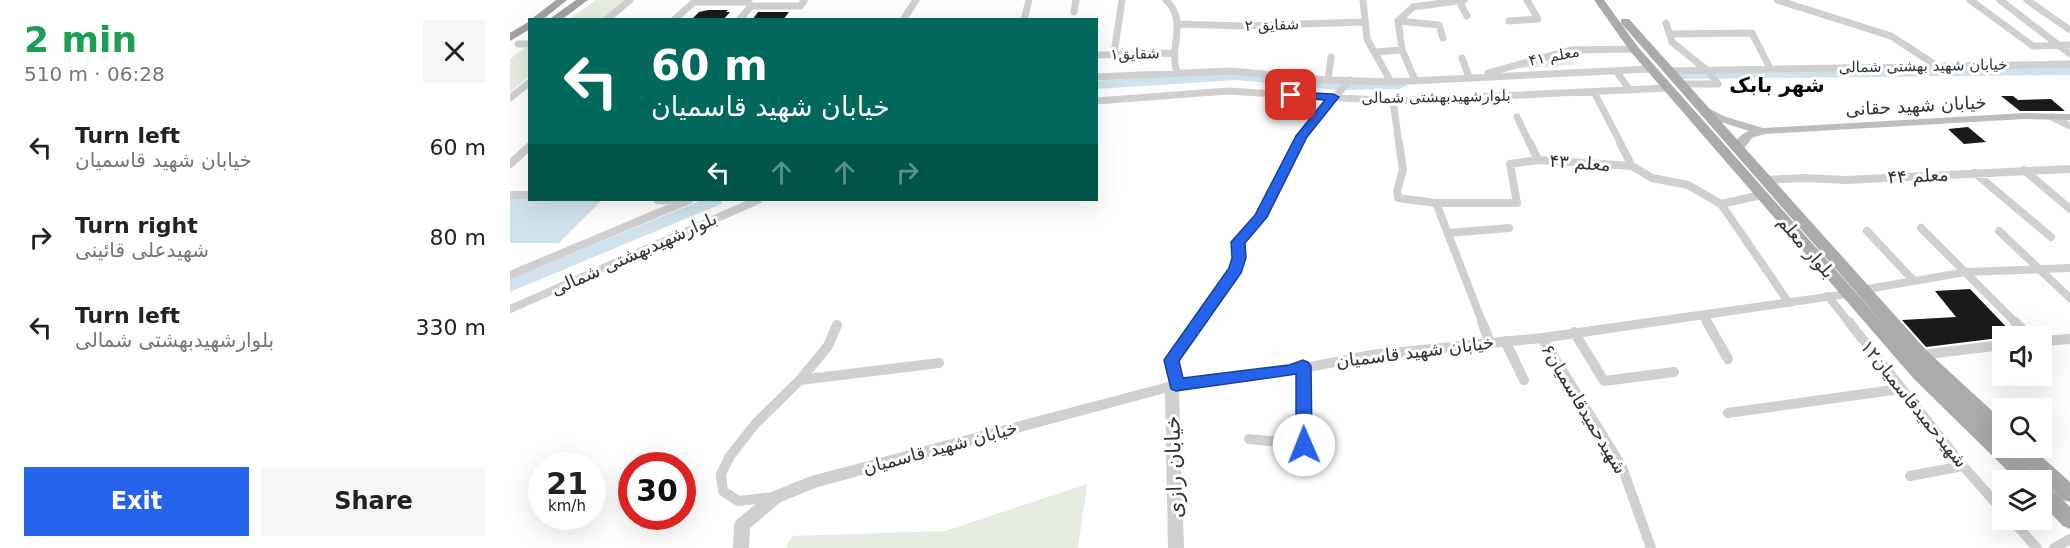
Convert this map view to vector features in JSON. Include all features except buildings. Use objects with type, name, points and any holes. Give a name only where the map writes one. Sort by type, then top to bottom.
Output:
[{"type":"highway","points":[[538,18],[562,0]]},
{"type":"highway","points":[[556,18],[583,0]]},
{"type":"highway","points":[[517,44],[528,27]]},
{"type":"main road","name":"بلوار معلم","points":[[1604,1],[1634,49],[1651,69],[1702,108],[1738,148],[1920,374],[2019,470]]},
{"type":"main road","name":"بلوار معلم","points":[[1604,1],[1669,72],[1674,86],[1761,195],[1854,292],[1992,422]]},
{"type":"main road","points":[[1702,108],[1722,119],[1764,130]]},
{"type":"main road","name":"خیابان شهید حقانی","points":[[1764,130],[2025,116],[2070,117]]},
{"type":"main road","points":[[1738,148],[1745,136],[1764,130]]},
{"type":"main road","points":[[2031,458],[2070,494]]},
{"type":"main road","points":[[2052,502],[2070,520]]},
{"type":"street","points":[[608,18],[630,0]]},
{"type":"street","points":[[904,18],[916,0]]},
{"type":"street","points":[[1024,18],[1029,0]]},
{"type":"street","points":[[1074,12],[1076,0]]},
{"type":"street","points":[[1114,54],[1122,0]]},
{"type":"street","points":[[1166,0],[1173,6],[1180,24],[1173,53],[1177,73]]},
{"type":"street","points":[[1363,0],[1364,22],[1368,39],[1391,82]]},
{"type":"street","points":[[1415,80],[1402,50],[1398,21],[1413,4],[1464,0]]},
{"type":"street","points":[[1509,21],[1538,19],[1527,0]]},
{"type":"street","points":[[1777,0],[1891,36],[1937,66]]},
{"type":"street","points":[[1970,0],[2033,46],[2070,45]]},
{"type":"street","points":[[2000,0],[2062,45],[2070,54]]},
{"type":"street","points":[[2027,0],[2070,30]]},
{"type":"street","points":[[1459,1],[1467,16]]},
{"type":"street","points":[[676,18],[693,2],[802,4]]},
{"type":"street","points":[[734,18],[750,2]]},
{"type":"street","points":[[740,18],[750,2]]},
{"type":"street","points":[[1398,21],[1439,25],[1443,38]]},
{"type":"street","name":"شقایق ۲","points":[[1180,24],[1241,26],[1364,22]]},
{"type":"street","points":[[1666,23],[1672,42],[1708,71]]},
{"type":"street","points":[[1670,33],[1752,33],[1770,68]]},
{"type":"street","name":"معلم ۴۱","points":[[1473,77],[1571,50],[1634,49]]},
{"type":"street","points":[[1376,52],[1402,50]]},
{"type":"street","name":"شقایق۱","points":[[1098,55],[1173,53]]},
{"type":"street","points":[[1328,80],[1331,57]]},
{"type":"street","points":[[1462,58],[1473,77]]},
{"type":"street","name":"خیابان شهید بهشتی شمالی","points":[[1669,72],[1770,68],[2070,64]]},
{"type":"street","name":"بلوارشهیدبهشتی شمالی","points":[[1098,78],[1230,71],[1328,80],[1391,82],[1651,69]]},
{"type":"street","points":[[1616,71],[1630,90]]},
{"type":"street","name":"بلوارشهیدبهشتی شمالی","points":[[1098,101],[1228,91],[1393,101],[1546,90],[1594,92],[1718,84],[1708,71]]},
{"type":"street","points":[[1541,76],[1546,90]]},
{"type":"street","points":[[1174,385],[1172,360],[1236,269],[1239,258],[1238,242],[1261,217],[1301,136],[1350,80]]},
{"type":"street","points":[[510,98],[528,84]]},
{"type":"street","points":[[1594,92],[1632,166]]},
{"type":"street","points":[[1393,101],[1403,170],[1397,191],[1398,198],[1436,203],[1490,343]]},
{"type":"street","points":[[1517,117],[1538,160]]},
{"type":"street","points":[[2052,117],[2070,126]]},
{"type":"street","points":[[510,164],[528,148]]},
{"type":"street","name":"معلم ۴۳","points":[[1436,203],[1517,202],[1509,164],[1538,160],[1632,166],[1653,178],[1688,186],[1721,204]]},
{"type":"street","name":"معلم ۴۴","points":[[1766,180],[1804,178],[1846,180],[2070,169]]},
{"type":"street","points":[[2024,170],[2070,209]]},
{"type":"street","points":[[1975,173],[2051,237]]},
{"type":"street","points":[[510,195],[528,195]]},
{"type":"street","points":[[1761,195],[1721,204],[1789,303]]},
{"type":"street","name":"بلوارشهیدبهشتی شمالی","points":[[510,274],[686,201]]},
{"type":"street","name":"بلوارشهیدبهشتی شمالی","points":[[510,309],[757,201]]},
{"type":"street","points":[[1448,233],[1509,228]]},
{"type":"street","points":[[1921,228],[2019,326]]},
{"type":"street","points":[[1867,231],[1913,280]]},
{"type":"street","points":[[1999,231],[2070,298]]},
{"type":"street","name":"خیابان شهید قاسمیان","points":[[741,548],[742,525],[776,497],[816,482],[1174,385],[1289,371],[1303,366],[1371,355],[1542,338],[1703,316],[1828,297],[1966,272],[2070,268]]},
{"type":"street","name":"شهیدحمیدقاسمیان۱۲","points":[[1828,297],[1900,389],[1992,499]]},
{"type":"street","points":[[1703,316],[1728,359]]},
{"type":"street","points":[[776,497],[738,501],[723,491],[721,474],[730,456],[756,423],[800,380],[828,346],[837,325]]},
{"type":"street","points":[[1574,332],[1604,381],[1674,372]]},
{"type":"street","name":"شهیدحمیدقاسمیان۶","points":[[1542,338],[1622,467],[1651,548]]},
{"type":"street","points":[[2052,340],[2070,339]]},
{"type":"street","points":[[1505,341],[1524,380]]},
{"type":"street","points":[[1921,355],[1992,346]]},
{"type":"street","points":[[800,380],[939,363]]},
{"type":"street","points":[[1303,366],[1304,445]]},
{"type":"street","name":"خیابان رازی","points":[[1174,385],[1176,548]]},
{"type":"street","points":[[1728,413],[1900,389]]},
{"type":"street","points":[[1249,439],[1328,447]]},
{"type":"street","points":[[1910,476],[1963,466]]},
{"type":"street","points":[[2021,530],[2037,548]]},
{"type":"shaded area","points":[[596,0],[626,0],[602,18],[571,18]]},
{"type":"shaded area","points":[[528,47],[528,77],[510,92],[510,59]]},
{"type":"shaded area","points":[[1570,48],[1574,65],[1499,69]]},
{"type":"shaded area","points":[[1087,484],[1078,548],[786,548],[792,536],[945,531]]},
{"type":"water","points":[[510,198],[528,198],[528,201],[601,201],[559,243],[510,243]]},
{"type":"waterway","points":[[1678,75],[2070,71]]},
{"type":"waterway","points":[[1098,85],[1237,76],[1337,86],[1400,85]]},
{"type":"waterway","points":[[510,286],[713,201]]},
{"type":"district","name":"شهر بابک","points":[[1777,85]]},
{"type":"route","points":[[1291,95],[1333,97],[1301,136],[1261,217],[1238,242],[1240,246],[1236,269],[1172,360],[1176,385],[1289,371],[1303,366],[1304,445]]}]
